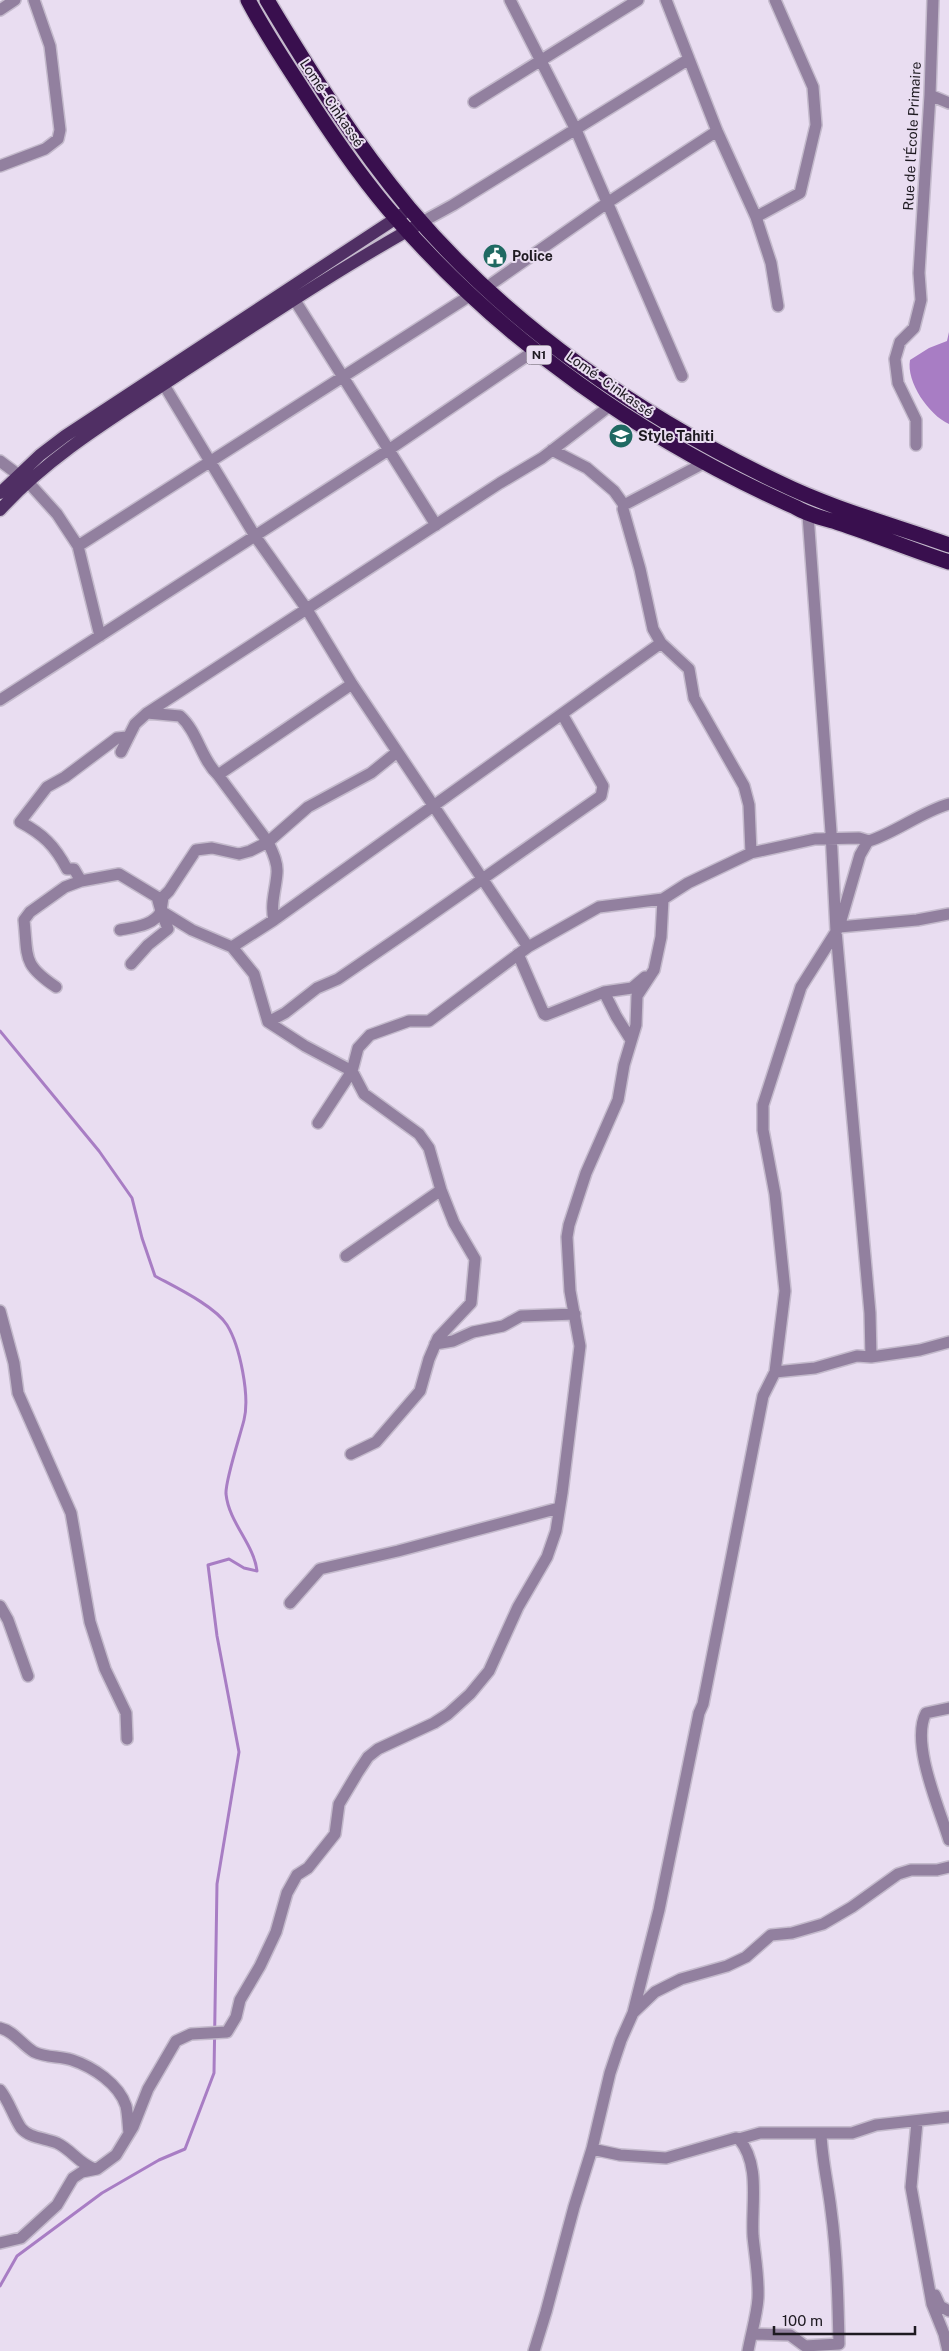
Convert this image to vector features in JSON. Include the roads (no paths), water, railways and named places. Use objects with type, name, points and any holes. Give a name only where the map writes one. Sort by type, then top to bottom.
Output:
[{"type":"highway","name":"Lomé - Cinkassé","points":[[248,0],[291,73],[328,128],[396,218],[471,295],[534,351],[650,432],[704,463],[796,507],[808,515],[839,523],[907,549],[949,562]]},
{"type":"highway","name":"Lomé - Cinkassé","points":[[267,0],[328,100],[410,209],[526,324],[604,382],[712,447],[782,484],[847,510],[949,545]]},
{"type":"main road","points":[[0,510],[24,478],[73,430],[410,209]]},
{"type":"main road","points":[[0,493],[294,299],[422,222]]},
{"type":"street","points":[[0,10],[15,0]]},
{"type":"street","points":[[0,162],[0,165],[45,149],[58,138],[60,130],[50,46],[34,0]]},
{"type":"street","points":[[510,0],[576,130],[682,376]]},
{"type":"street","points":[[474,102],[638,0]]},
{"type":"street","points":[[666,0],[717,131],[756,217],[771,263],[778,306]]},
{"type":"street","points":[[756,217],[800,194],[816,125],[813,87],[776,0]]},
{"type":"street","name":"Rue de l'École Primaire","points":[[916,445],[916,420],[898,383],[895,359],[900,342],[914,328],[921,300],[919,273],[930,95],[933,0]]},
{"type":"street","points":[[422,222],[576,130],[689,59]]},
{"type":"street","points":[[930,95],[949,103]]},
{"type":"street","points":[[487,287],[607,203],[717,131]]},
{"type":"street","points":[[78,546],[471,295]]},
{"type":"street","points":[[294,299],[436,524]]},
{"type":"street","points":[[0,700],[390,449],[534,351]]},
{"type":"street","points":[[164,385],[255,536],[306,608],[352,684],[483,879],[523,950],[544,1014],[548,1015],[604,992],[632,988],[654,970]]},
{"type":"street","points":[[121,752],[135,724],[148,713],[306,608],[552,450],[611,405]]},
{"type":"street","points":[[552,450],[587,468],[598,480],[614,491],[624,505],[623,509],[640,569],[653,629],[661,643],[689,669],[694,698],[744,786],[749,805],[751,853]]},
{"type":"street","points":[[0,460],[24,478],[57,514],[78,546],[100,636]]},
{"type":"street","points":[[624,505],[704,463]]},
{"type":"street","points":[[808,515],[831,839],[870,1313],[871,1357]]},
{"type":"street","points":[[232,947],[274,920],[661,643]]},
{"type":"street","points":[[218,775],[352,684]]},
{"type":"street","points":[[148,713],[174,714],[184,719],[205,760],[268,842],[274,854],[278,871],[272,909],[274,920]]},
{"type":"street","points":[[268,1022],[286,1013],[317,988],[338,979],[603,794],[603,786],[562,714]]},
{"type":"street","points":[[81,881],[74,869],[67,869],[56,849],[35,830],[20,822],[47,787],[65,777],[117,738],[127,737]]},
{"type":"street","points":[[120,930],[144,924],[158,918],[162,897],[174,884],[196,850],[212,848],[240,854],[268,842],[308,807],[371,773],[397,752]]},
{"type":"street","points":[[534,2351],[587,2160],[592,2150],[610,2073],[621,2040],[633,2013],[659,1910],[684,1797],[763,1396],[775,1372],[781,1333],[784,1278],[776,1202],[762,1114],[771,1076],[801,986],[838,929],[860,855],[868,841],[905,825],[936,808],[949,804]]},
{"type":"street","points":[[318,1123],[354,1065],[358,1048],[370,1035],[409,1021],[429,1021],[523,950],[599,907],[663,899],[688,883],[751,853],[801,840],[859,838],[868,841]]},
{"type":"street","points":[[56,987],[38,974],[29,964],[24,920],[30,912],[65,887],[81,881],[119,874],[158,897],[168,929],[148,945],[131,964]]},
{"type":"street","points":[[0,2242],[21,2238],[57,2205],[73,2178],[82,2172],[97,2169],[116,2155],[129,2135],[148,2089],[176,2041],[192,2034],[227,2032],[236,2017],[240,2000],[260,1966],[276,1932],[287,1893],[297,1874],[308,1868],[335,1834],[339,1804],[368,1757],[378,1749],[434,1723],[448,1714],[489,1671],[518,1607],[547,1558],[556,1531],[580,1346],[570,1291],[567,1237],[569,1225],[586,1173],[618,1100],[636,1025],[637,996],[654,970],[663,929],[663,899]]},
{"type":"street","points":[[161,910],[192,930],[232,947],[254,974],[268,1022],[305,1046],[340,1065],[354,1065]]},
{"type":"street","points":[[838,929],[917,920],[949,914]]},
{"type":"street","points":[[604,992],[631,1040]]},
{"type":"street","points":[[352,1454],[376,1442],[420,1391],[438,1338],[470,1303],[475,1272],[475,1259],[454,1224],[441,1190],[429,1148],[419,1134],[364,1094],[354,1065]]},
{"type":"street","points":[[346,1256],[441,1190]]},
{"type":"street","points":[[0,1312],[14,1363],[18,1393],[70,1513],[90,1622],[105,1669],[126,1713],[127,1739]]},
{"type":"street","points":[[436,1344],[453,1341],[473,1332],[503,1326],[521,1316],[575,1314]]},
{"type":"street","points":[[775,1372],[815,1368],[857,1356],[871,1357],[935,1347],[949,1342]]},
{"type":"street","points":[[290,1603],[320,1569],[398,1551],[559,1508]]},
{"type":"street","points":[[0,1606],[8,1620],[28,1676]]},
{"type":"street","points":[[949,1708],[926,1713],[922,1727],[924,1758],[931,1791],[949,1840]]},
{"type":"street","points":[[633,2013],[655,1992],[681,1979],[727,1966],[746,1957],[772,1935],[823,1924],[852,1907],[898,1874],[911,1870],[937,1870],[949,1864]]},
{"type":"street","points":[[0,2028],[6,2029],[33,2051],[48,2057],[70,2059],[92,2068],[114,2087],[125,2105],[129,2135]]},
{"type":"street","points":[[0,2090],[22,2129],[30,2135],[56,2143],[71,2151],[85,2166],[97,2169]]},
{"type":"street","points":[[592,2150],[620,2155],[666,2158],[760,2133],[852,2133],[876,2125],[918,2122],[949,2117]]},
{"type":"street","points":[[918,2122],[911,2187],[932,2304],[942,2327],[948,2351]]},
{"type":"street","points":[[752,2334],[790,2335],[805,2346],[840,2344],[836,2261],[831,2210],[822,2157],[821,2134]]},
{"type":"street","points":[[739,2139],[746,2148],[752,2174],[753,2234],[758,2299],[748,2351]]},
{"type":"street","points":[[928,2280],[940,2306],[949,2311]]},
{"type":"waterway","points":[[0,1031],[99,1151],[132,1198],[142,1238],[155,1276],[214,1311],[227,1325],[232,1334],[243,1371],[246,1410],[233,1458],[226,1494],[228,1505],[255,1561],[257,1571],[244,1568],[229,1559],[208,1565],[217,1636],[239,1752],[217,1884],[214,2073],[185,2149],[159,2160],[102,2193],[17,2256],[0,2286]]},
{"type":"place","name":"Police","points":[[495,256]]},
{"type":"place","name":"Style Tahiti","points":[[621,436]]}]
